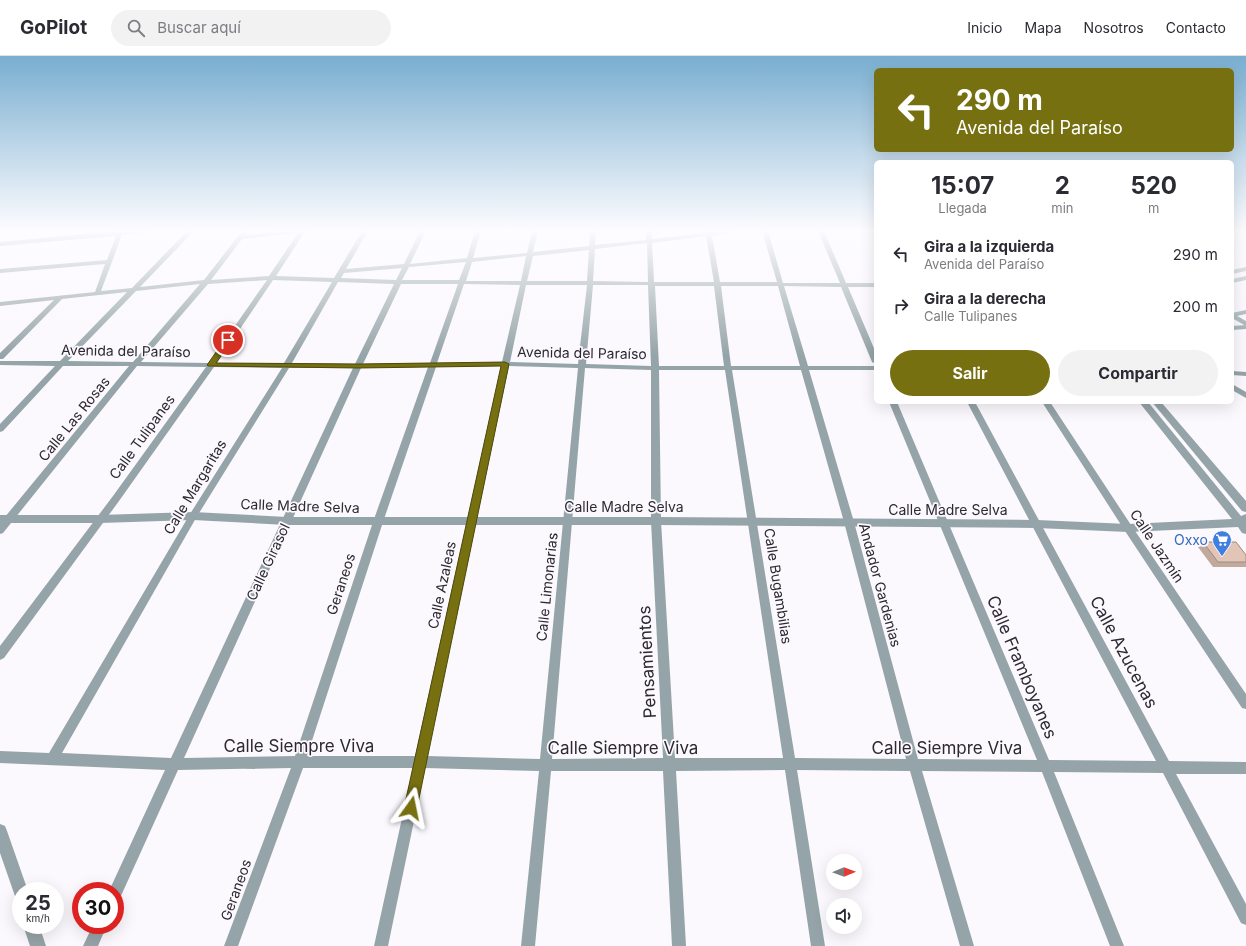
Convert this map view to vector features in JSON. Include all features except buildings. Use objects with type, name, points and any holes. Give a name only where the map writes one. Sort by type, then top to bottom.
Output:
[{"type":"street","points":[[97,294],[105,273]]},
{"type":"street","points":[[0,430],[62,362],[152,273]]},
{"type":"street","name":"Calle Las Rosas","points":[[0,530],[4,519],[213,273]]},
{"type":"street","name":"Calle Tulipanes","points":[[0,655],[211,365],[276,273]]},
{"type":"street","name":"Calle Margaritas","points":[[52,759],[193,516],[287,365],[341,273]]},
{"type":"street","name":"Calle Girasol","points":[[120,882],[358,366],[404,273]]},
{"type":"street","name":"Geraneos","points":[[231,946],[299,762],[378,522],[465,273]]},
{"type":"street","name":"Calle Azaleas","points":[[381,946],[471,521],[526,273]]},
{"type":"street","name":"Calle Limonarias","points":[[528,946],[569,521],[581,365],[591,273]]},
{"type":"street","points":[[652,273],[655,368]]},
{"type":"street","name":"Calle Bugambilias","points":[[715,273],[728,368],[791,764],[818,946]]},
{"type":"street","name":"Andador Gardenias","points":[[777,273],[849,522],[914,765],[968,946]]},
{"type":"street","points":[[838,273],[874,357]]},
{"type":"street","points":[[0,304],[206,282],[272,278],[399,282],[462,281],[874,285]]},
{"type":"street","points":[[1234,281],[1246,278]]},
{"type":"street","points":[[0,357],[60,298]]},
{"type":"street","points":[[1234,315],[1246,312]]},
{"type":"street","points":[[1234,316],[1246,324]]},
{"type":"street","points":[[1234,328],[1246,327]]},
{"type":"street","name":"Avenida del Paraíso","points":[[0,363],[62,362],[358,366],[505,364],[655,368],[874,368]]},
{"type":"street","name":"Pensamientos","points":[[655,368],[656,521],[679,946]]},
{"type":"street","points":[[1234,373],[1246,374]]},
{"type":"street","points":[[1234,387],[1246,396]]},
{"type":"street","name":"Calle Framboyanes","points":[[894,404],[1045,766],[1117,946]]},
{"type":"street","name":"Calle Azucenas","points":[[972,404],[1246,918]]},
{"type":"street","name":"Calle Jazmín","points":[[1047,404],[1246,704]]},
{"type":"street","points":[[1145,404],[1244,524]]},
{"type":"street","points":[[1158,404],[1246,508]]},
{"type":"street","name":"Calle Madre Selva","points":[[4,519],[100,519],[193,516],[287,521],[849,522],[1037,524],[1128,528],[1244,524]]},
{"type":"street","name":"Calle Siempre Viva","points":[[0,757],[175,764],[420,762],[545,765],[791,764],[1246,768]]},
{"type":"street","points":[[0,831],[17,882]]},
{"type":"street","points":[[34,934],[38,946]]},
{"type":"street","points":[[90,946],[96,934]]},
{"type":"place","name":"Oxxo","points":[[1222,557]]},
{"type":"route","points":[[228,340],[211,365],[358,366],[505,364],[411,808]]}]
